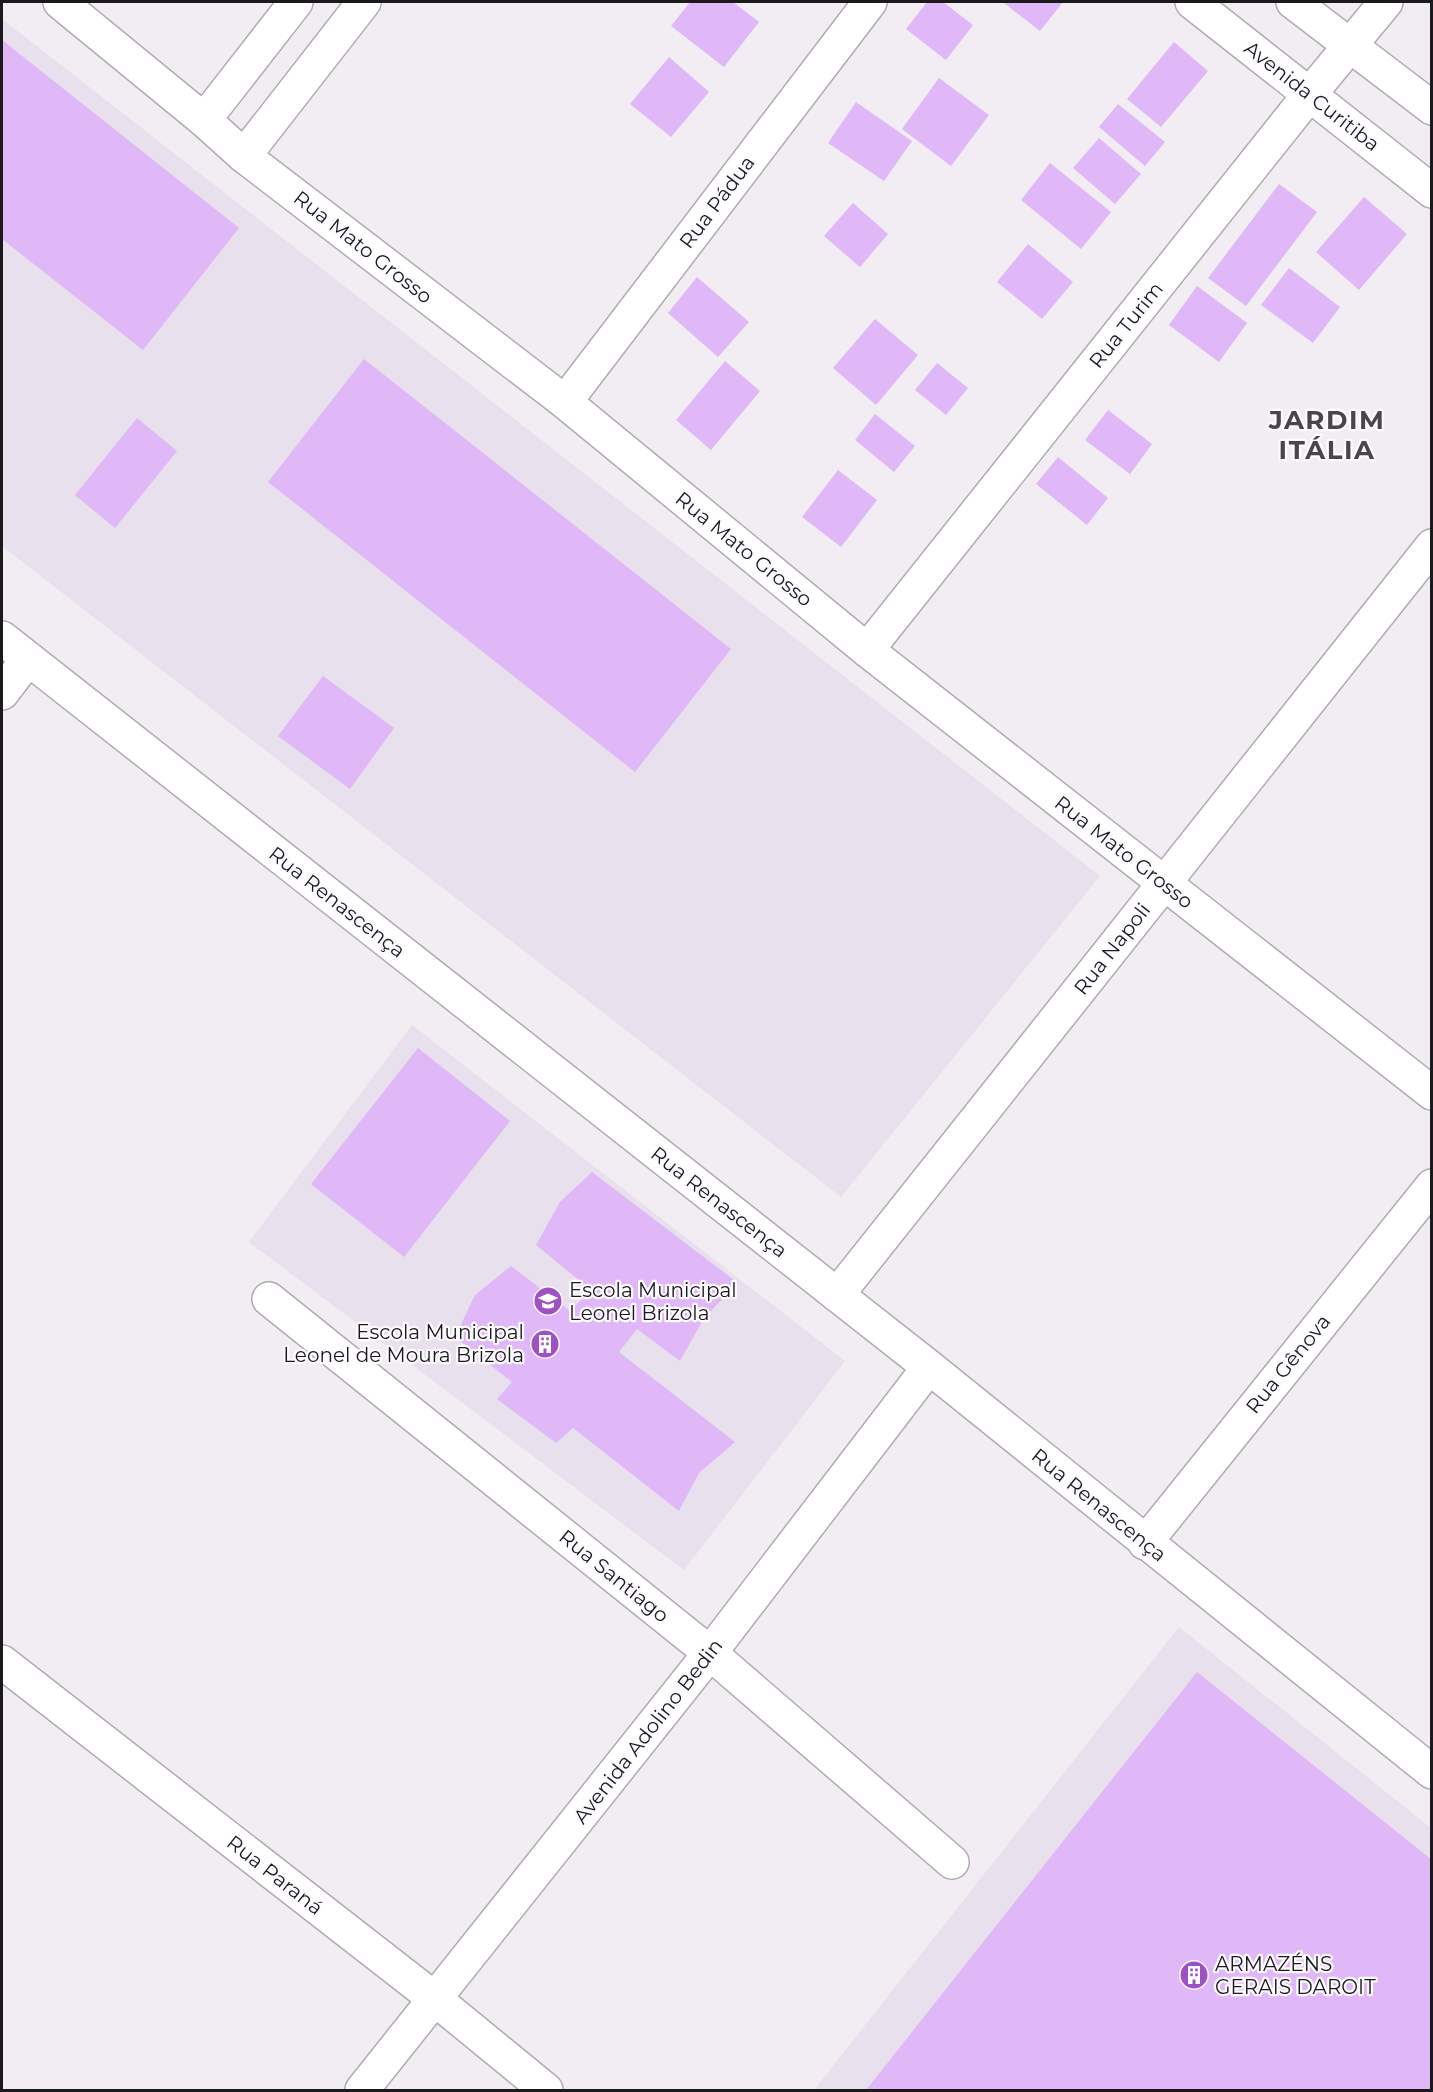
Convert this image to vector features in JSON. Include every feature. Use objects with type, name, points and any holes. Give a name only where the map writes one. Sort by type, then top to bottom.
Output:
[{"type":"street","name":"Rua Mato Grosso","points":[[60,2],[204,120],[244,156],[565,402],[867,650],[1431,1093]]},
{"type":"street","points":[[204,120],[296,2]]},
{"type":"street","points":[[244,156],[364,2]]},
{"type":"street","name":"Rua Pádua","points":[[565,402],[870,2]]},
{"type":"street","name":"Avenida Curitiba","points":[[1192,2],[1431,191]]},
{"type":"street","points":[[1293,2],[1352,45],[1431,108]]},
{"type":"street","name":"Rua Turim","points":[[867,650],[1386,2]]},
{"type":"street","name":"Rua Napoli","points":[[837,1295],[1431,546]]},
{"type":"street","name":"Rua Renascença","points":[[2,638],[929,1367],[1431,1773]]},
{"type":"street","points":[[2,693],[28,659]]},
{"type":"street","name":"Rua Gênova","points":[[1145,1543],[1431,1186]]},
{"type":"street","name":"Rua Santiago","points":[[269,1299],[710,1653],[952,1862]]},
{"type":"street","name":"Avenida Adolino Bedin","points":[[362,2091],[710,1653],[929,1367]]},
{"type":"street","name":"Rua Paraná","points":[[2,1662],[435,1999],[546,2091]]},
{"type":"shaded area","points":[[2,19],[1100,876],[841,1197],[2,546]]},
{"type":"shaded area","name":"Escola Municipal Leonel Brizola","points":[[412,1025],[845,1361],[684,1570],[249,1242]]},
{"type":"shaded area","name":"ARMAZÉNS GERAIS DAROIT","points":[[1179,1627],[1431,1828],[1431,2090],[814,2090]]},
{"type":"building","points":[[690,2],[733,2],[759,22],[724,67],[671,26]]},
{"type":"building","points":[[927,2],[943,2],[973,25],[946,60],[906,29]]},
{"type":"building","points":[[1063,2],[1040,31],[1004,3]]},
{"type":"building","points":[[2,40],[239,228],[143,350],[2,239]]},
{"type":"building","points":[[1174,42],[1208,71],[1161,127],[1127,99]]},
{"type":"building","points":[[669,57],[709,92],[671,137],[630,104]]},
{"type":"building","points":[[939,78],[989,115],[951,166],[902,129]]},
{"type":"building","points":[[856,102],[912,141],[884,181],[828,143]]},
{"type":"building","points":[[1118,104],[1165,142],[1145,166],[1099,127]]},
{"type":"building","points":[[1099,138],[1141,174],[1115,204],[1073,168]]},
{"type":"building","points":[[1050,163],[1111,212],[1081,249],[1021,200]]},
{"type":"building","points":[[1279,184],[1317,212],[1246,306],[1208,278]]},
{"type":"building","points":[[1364,197],[1407,234],[1359,290],[1316,252]]},
{"type":"building","points":[[853,203],[888,234],[860,267],[824,236]]},
{"type":"building","points":[[1028,244],[1073,282],[1042,319],[997,282]]},
{"type":"building","points":[[1289,268],[1340,307],[1313,343],[1261,305]]},
{"type":"building","points":[[697,277],[749,322],[718,357],[668,313]]},
{"type":"building","points":[[1197,286],[1247,323],[1219,362],[1169,325]]},
{"type":"building","points":[[875,319],[918,355],[876,405],[833,368]]},
{"type":"building","points":[[364,359],[731,649],[635,772],[268,482]]},
{"type":"building","points":[[725,361],[760,391],[711,450],[676,420]]},
{"type":"building","points":[[937,363],[968,388],[946,415],[915,390]]},
{"type":"building","points":[[1108,410],[1152,444],[1130,474],[1085,440]]},
{"type":"building","points":[[875,414],[915,446],[894,472],[855,440]]},
{"type":"building","points":[[137,418],[177,451],[115,528],[75,495]]},
{"type":"building","points":[[1058,457],[1108,498],[1087,525],[1036,484]]},
{"type":"building","points":[[838,470],[877,500],[841,547],[802,517]]},
{"type":"building","points":[[323,676],[394,728],[350,789],[278,736]]},
{"type":"building","points":[[418,1048],[510,1121],[404,1257],[311,1184]]},
{"type":"building","name":"Escola Municipal Leonel de Moura Brizola","points":[[592,1172],[738,1283],[704,1318],[680,1361],[637,1329],[619,1352],[735,1442],[699,1473],[679,1511],[573,1428],[556,1443],[497,1399],[512,1382],[455,1337],[475,1295],[511,1266],[570,1311],[591,1290],[536,1245],[560,1202]]},
{"type":"building","name":"ARMAZÉNS GERAIS DAROIT","points":[[1197,1672],[1432,1860],[1432,2090],[866,2090]]},
{"type":"place","name":"Escola Municipal Leonel Brizola","points":[[548,1301]]},
{"type":"place","name":"Escola Municipal Leonel de Moura Brizola","points":[[545,1344]]},
{"type":"place","name":"ARMAZÉNS GERAIS DAROIT","points":[[1194,1975]]},
{"type":"district","name":"JARDIM ITÁLIA","points":[[1327,435]]}]
